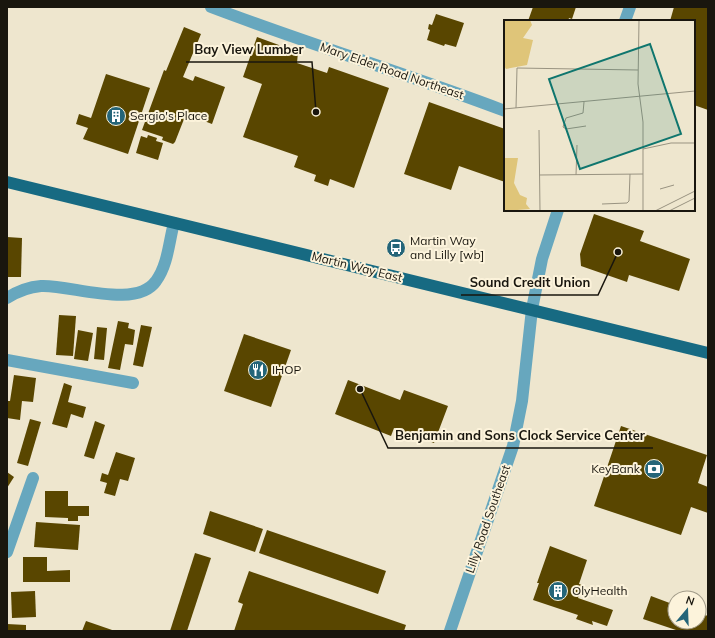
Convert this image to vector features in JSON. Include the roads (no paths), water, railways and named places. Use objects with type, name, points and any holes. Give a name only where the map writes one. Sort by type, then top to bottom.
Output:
[{"type":"main road","name":"Martin Way East","points":[[7,182],[708,353]]},
{"type":"street","name":"Mary Elder Road Northeast","points":[[211,7],[286,35],[442,87],[504,111]]},
{"type":"street","points":[[625,20],[630,7]]},
{"type":"street","name":"Lilly Road Southeast","points":[[450,631],[513,446],[522,401],[532,309],[542,259],[558,211]]},
{"type":"street","points":[[7,298],[24,288],[43,286],[97,294],[141,292],[156,282],[163,267],[174,223]]},
{"type":"street","points":[[7,360],[133,383]]},
{"type":"street","points":[[7,552],[33,478]]},
{"type":"place","name":"Bay View Lumber","points":[[316,112]]},
{"type":"place","name":"Sergio's Place","points":[[116,116]]},
{"type":"place","name":"Martin Way and Lilly [wb]","points":[[396,248]]},
{"type":"place","name":"Sound Credit Union","points":[[618,252]]},
{"type":"place","name":"IHOP","points":[[258,370]]},
{"type":"place","name":"Benjamin and Sons Clock Service Center","points":[[360,389]]},
{"type":"place","name":"KeyBank","points":[[654,469]]},
{"type":"place","name":"OlyHealth","points":[[558,591]]}]
